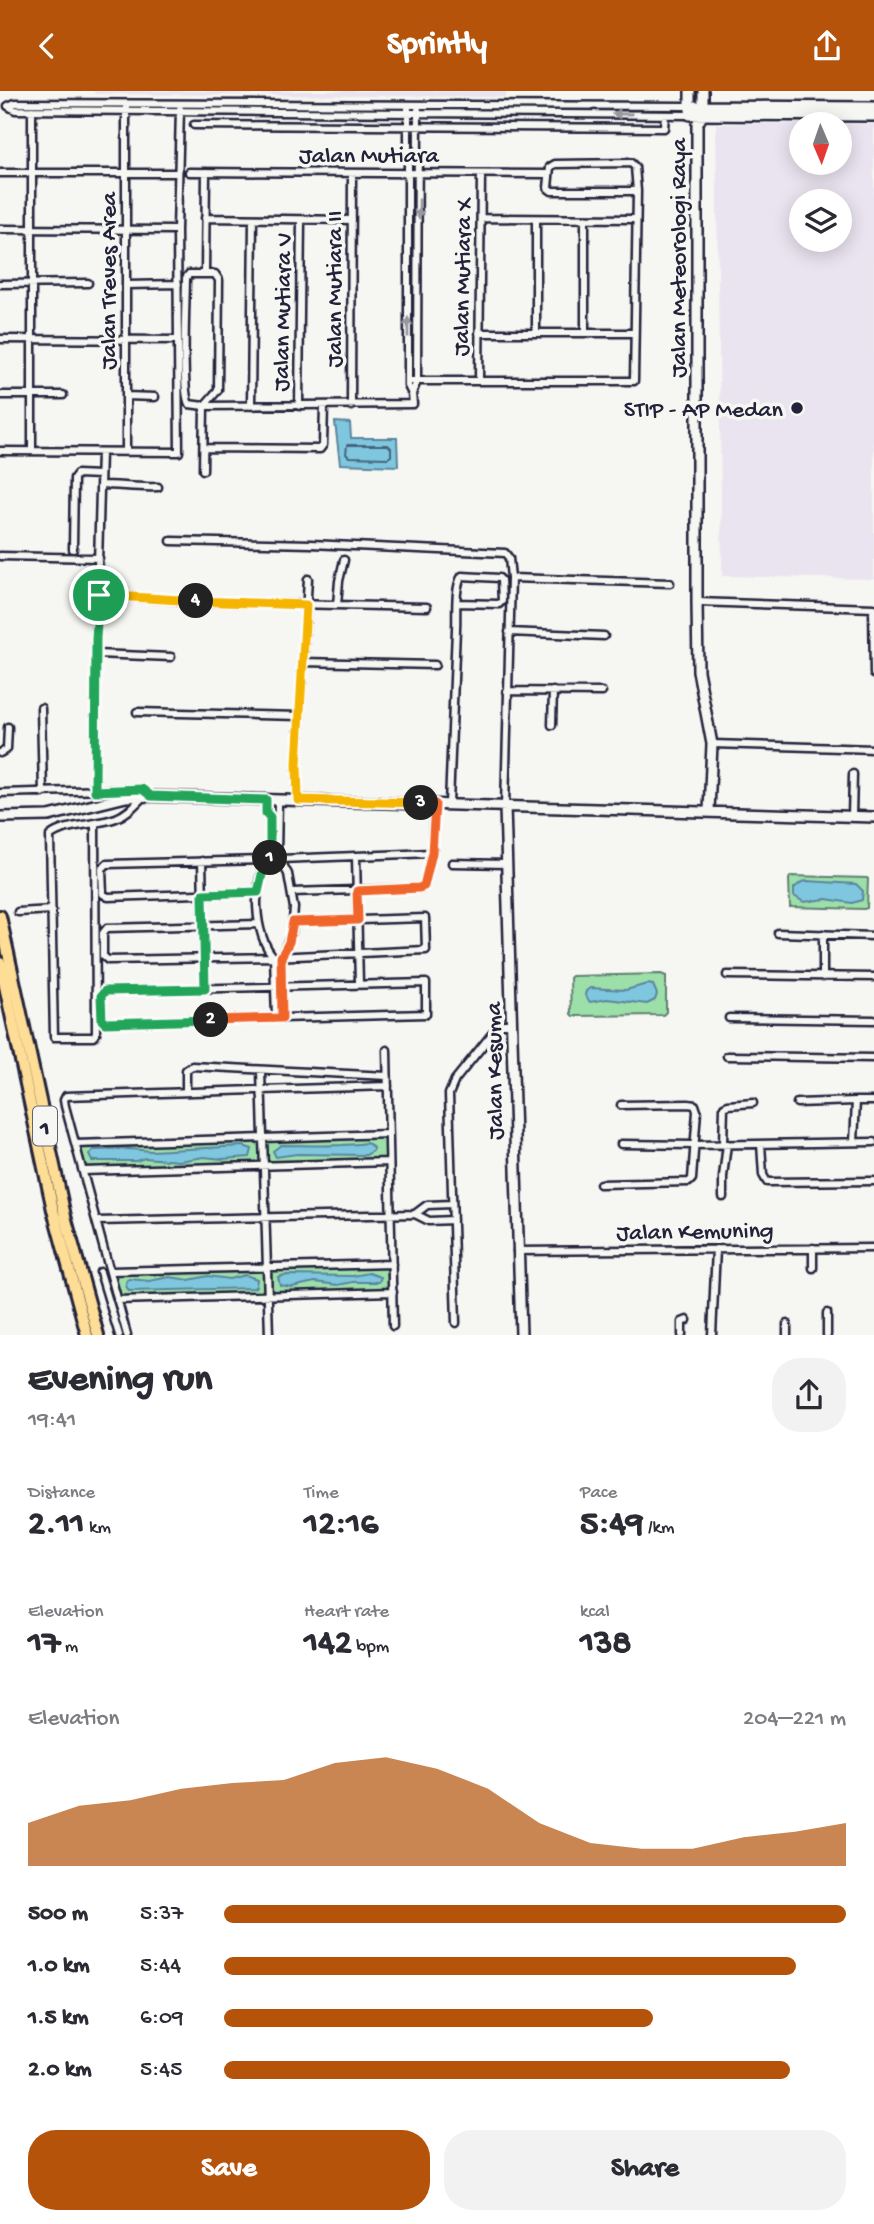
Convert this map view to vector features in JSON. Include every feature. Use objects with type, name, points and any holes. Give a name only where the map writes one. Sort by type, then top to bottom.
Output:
[{"type":"highway","name":"1","points":[[0,916],[65,1216],[98,1335]]},
{"type":"highway","name":"1","points":[[0,963],[53,1210],[87,1335]]},
{"type":"street","points":[[690,91],[690,111]]},
{"type":"street","points":[[703,91],[703,111]]},
{"type":"street","points":[[4,105],[15,103],[103,107]]},
{"type":"street","points":[[4,105],[15,110],[180,107],[703,111],[874,107]]},
{"type":"street","name":"Jalan Treves Area","points":[[126,107],[126,451]]},
{"type":"street","points":[[0,451],[179,452],[177,230],[180,107]]},
{"type":"street","points":[[408,109],[408,386],[413,398]]},
{"type":"street","points":[[418,109],[665,115],[690,111]]},
{"type":"street","points":[[203,470],[204,405],[217,392],[218,278],[215,274],[189,275],[186,278],[187,403],[204,405],[233,406],[411,405],[417,381],[418,109]]},
{"type":"street","points":[[32,110],[32,451]]},
{"type":"street","name":"Jalan Meteorologi Raya","points":[[690,111],[696,124],[698,671],[712,744],[709,811]]},
{"type":"street","points":[[703,111],[874,116]]},
{"type":"street","name":"Jalan Meteorologi Raya","points":[[696,124],[703,111]]},
{"type":"street","points":[[194,125],[664,128],[665,115]]},
{"type":"street","points":[[408,381],[633,382],[637,191],[635,167],[631,163],[555,164],[550,167],[548,188],[552,191],[637,191]]},
{"type":"street","name":"Jalan Mutiara","points":[[189,172],[549,174]]},
{"type":"street","points":[[205,273],[206,172]]},
{"type":"street","points":[[0,173],[178,173]]},
{"type":"street","name":"Jalan Mutiara II","points":[[351,406],[352,173]]},
{"type":"street","name":"Jalan Mutiara X","points":[[479,381],[481,174]]},
{"type":"street","points":[[205,218],[352,221]]},
{"type":"street","points":[[481,218],[636,219]]},
{"type":"street","points":[[251,406],[253,219]]},
{"type":"street","points":[[536,219],[536,332]]},
{"type":"street","name":"Jalan Mutiara V","points":[[299,406],[301,220]]},
{"type":"street","points":[[585,220],[585,332]]},
{"type":"street","points":[[0,229],[177,230]]},
{"type":"street","points":[[0,283],[88,283]]},
{"type":"street","points":[[127,285],[178,284]]},
{"type":"street","points":[[480,333],[634,333]]},
{"type":"street","points":[[0,339],[178,340]]},
{"type":"street","points":[[217,392],[233,406]]},
{"type":"street","points":[[0,395],[63,395]]},
{"type":"street","points":[[126,396],[155,397]]},
{"type":"street","points":[[204,448],[320,449],[323,445],[324,406]]},
{"type":"street","points":[[95,791],[101,452]]},
{"type":"street","points":[[73,549],[74,478],[77,474],[100,475]]},
{"type":"street","points":[[100,485],[158,487]]},
{"type":"street","points":[[171,541],[504,552],[509,558],[511,578],[505,807]]},
{"type":"street","points":[[0,556],[99,558]]},
{"type":"street","points":[[337,605],[344,559]]},
{"type":"street","points":[[449,804],[457,603],[461,577],[501,580],[502,601],[499,604],[457,603]]},
{"type":"street","points":[[511,578],[670,583]]},
{"type":"street","points":[[298,800],[297,764],[308,579]]},
{"type":"street","points":[[99,595],[201,602],[427,607]]},
{"type":"street","points":[[697,603],[874,608],[874,674]]},
{"type":"street","points":[[509,632],[604,636]]},
{"type":"street","points":[[96,654],[171,657]]},
{"type":"street","points":[[303,662],[435,665]]},
{"type":"street","points":[[507,691],[602,692]]},
{"type":"street","points":[[552,725],[553,691]]},
{"type":"street","points":[[41,708],[43,793]]},
{"type":"street","points":[[137,712],[300,716]]},
{"type":"street","points":[[0,753],[7,749],[8,727]]},
{"type":"street","points":[[712,744],[874,749]]},
{"type":"street","points":[[852,817],[853,774]]},
{"type":"street","points":[[0,793],[142,789],[148,796]]},
{"type":"street","points":[[95,823],[96,1034],[93,1037],[54,1037],[50,836],[56,832],[121,816],[148,796]]},
{"type":"street","points":[[0,817],[48,816],[126,797],[148,796],[874,817]]},
{"type":"street","points":[[266,800],[266,813],[273,817]]},
{"type":"street","points":[[273,817],[279,813],[278,800]]},
{"type":"street","points":[[292,892],[419,888],[425,882],[432,853],[435,804]]},
{"type":"street","name":"Jalan Kesuma","points":[[505,807],[521,1335]]},
{"type":"street","points":[[273,817],[274,858],[258,892],[259,924],[267,950],[278,957]]},
{"type":"street","points":[[258,892],[108,897],[103,894],[102,869],[107,864],[432,853]]},
{"type":"street","points":[[356,857],[359,984]]},
{"type":"street","points":[[274,858],[288,874],[292,892],[293,922],[289,942],[278,957],[279,1018]]},
{"type":"street","points":[[202,861],[205,989]]},
{"type":"street","points":[[453,863],[507,863]]},
{"type":"street","points":[[18,912],[52,910]]},
{"type":"street","points":[[259,924],[107,928],[103,933],[103,956],[108,960],[278,957],[426,950],[425,918],[293,922]]},
{"type":"street","points":[[778,933],[874,936]]},
{"type":"street","points":[[823,934],[823,977]]},
{"type":"street","points":[[727,975],[874,977]]},
{"type":"street","points":[[426,983],[426,1014],[105,1023],[102,1020],[101,996],[105,991],[359,984],[426,983]]},
{"type":"street","points":[[729,1018],[874,1020]]},
{"type":"street","points":[[456,1323],[449,1094],[452,1085],[500,1024],[512,1024]]},
{"type":"street","points":[[387,1050],[393,1325]]},
{"type":"street","points":[[727,1056],[874,1058]]},
{"type":"street","points":[[186,1092],[188,1067],[387,1076]]},
{"type":"street","points":[[261,1071],[269,1335]]},
{"type":"street","points":[[127,1335],[65,1106],[66,1096],[388,1086]]},
{"type":"street","points":[[854,1142],[856,1101]]},
{"type":"street","points":[[797,1103],[874,1101]]},
{"type":"street","points":[[723,1197],[723,1107],[753,1103]]},
{"type":"street","points":[[600,1184],[691,1181],[697,1111],[695,1105],[621,1105]]},
{"type":"street","points":[[75,1143],[389,1134]]},
{"type":"street","points":[[621,1144],[874,1142]]},
{"type":"street","points":[[761,1144],[763,1175],[767,1182],[874,1181]]},
{"type":"street","points":[[83,1171],[389,1162]]},
{"type":"street","points":[[97,1221],[415,1213],[427,1205],[452,1204]]},
{"type":"street","points":[[415,1213],[429,1221],[453,1220]]},
{"type":"street","points":[[813,1248],[813,1268]]},
{"type":"street","name":"Jalan Kemuning","points":[[517,1251],[874,1248]]},
{"type":"street","points":[[712,1335],[714,1249]]},
{"type":"street","points":[[111,1271],[392,1264]]},
{"type":"street","points":[[100,1272],[119,1335]]},
{"type":"street","points":[[117,1300],[393,1292]]},
{"type":"street","points":[[827,1313],[827,1335]]},
{"type":"street","points":[[682,1335],[682,1322],[687,1320]]},
{"type":"street","points":[[787,1324],[787,1335]]},
{"type":"shaded area","points":[[94,91],[506,91],[506,97],[95,94]]},
{"type":"shaded area","name":"STIP - AP Medan","points":[[716,124],[789,124],[789,175],[852,175],[852,124],[874,124],[874,579],[722,576]]},
{"type":"green space","points":[[791,876],[867,878],[867,908],[790,907]]},
{"type":"green space","points":[[572,976],[666,976],[666,1012],[663,1015],[571,1014]]},
{"type":"green space","points":[[386,1140],[387,1156],[383,1160],[270,1163],[266,1160],[266,1144],[269,1141]]},
{"type":"green space","points":[[256,1141],[260,1144],[260,1161],[257,1164],[86,1168],[81,1150],[84,1146]]},
{"type":"green space","points":[[386,1267],[390,1270],[390,1287],[385,1289],[273,1292],[270,1289],[270,1274],[273,1270]]},
{"type":"green space","points":[[260,1270],[263,1273],[264,1289],[260,1293],[122,1296],[115,1279],[118,1274]]},
{"type":"water","points":[[335,422],[350,423],[351,438],[397,438],[398,466],[340,464]]},
{"type":"water","points":[[807,881],[856,884],[863,891],[862,900],[852,903],[826,899],[804,902],[794,896],[794,888]]},
{"type":"water","points":[[653,985],[657,994],[655,1000],[647,1004],[607,999],[590,1002],[585,995],[590,988],[626,990]]},
{"type":"water","points":[[365,1143],[373,1148],[373,1151],[366,1155],[297,1154],[276,1157],[273,1151],[281,1145]]},
{"type":"water","points":[[243,1146],[252,1149],[250,1157],[204,1157],[179,1161],[145,1158],[136,1161],[92,1161],[89,1155],[93,1150],[151,1151]]},
{"type":"water","points":[[369,1273],[381,1277],[379,1282],[338,1285],[315,1282],[292,1287],[280,1285],[278,1277],[353,1276]]},
{"type":"water","points":[[245,1275],[257,1279],[254,1288],[129,1291],[126,1286],[127,1280],[130,1279],[149,1281],[170,1277],[189,1280],[208,1276],[229,1279]]},
{"type":"place","name":"STIP - AP Medan","points":[[797,408]]},
{"type":"route","points":[[99,595],[306,605],[297,764],[298,800],[435,804],[432,853],[424,886],[357,891],[358,920],[293,922],[289,942],[281,957],[282,1018],[102,1022],[101,996],[105,991],[205,989],[203,894],[258,892],[264,866],[271,857],[270,817],[266,813],[266,800],[151,796],[142,789],[95,791],[96,638],[99,595]]}]
